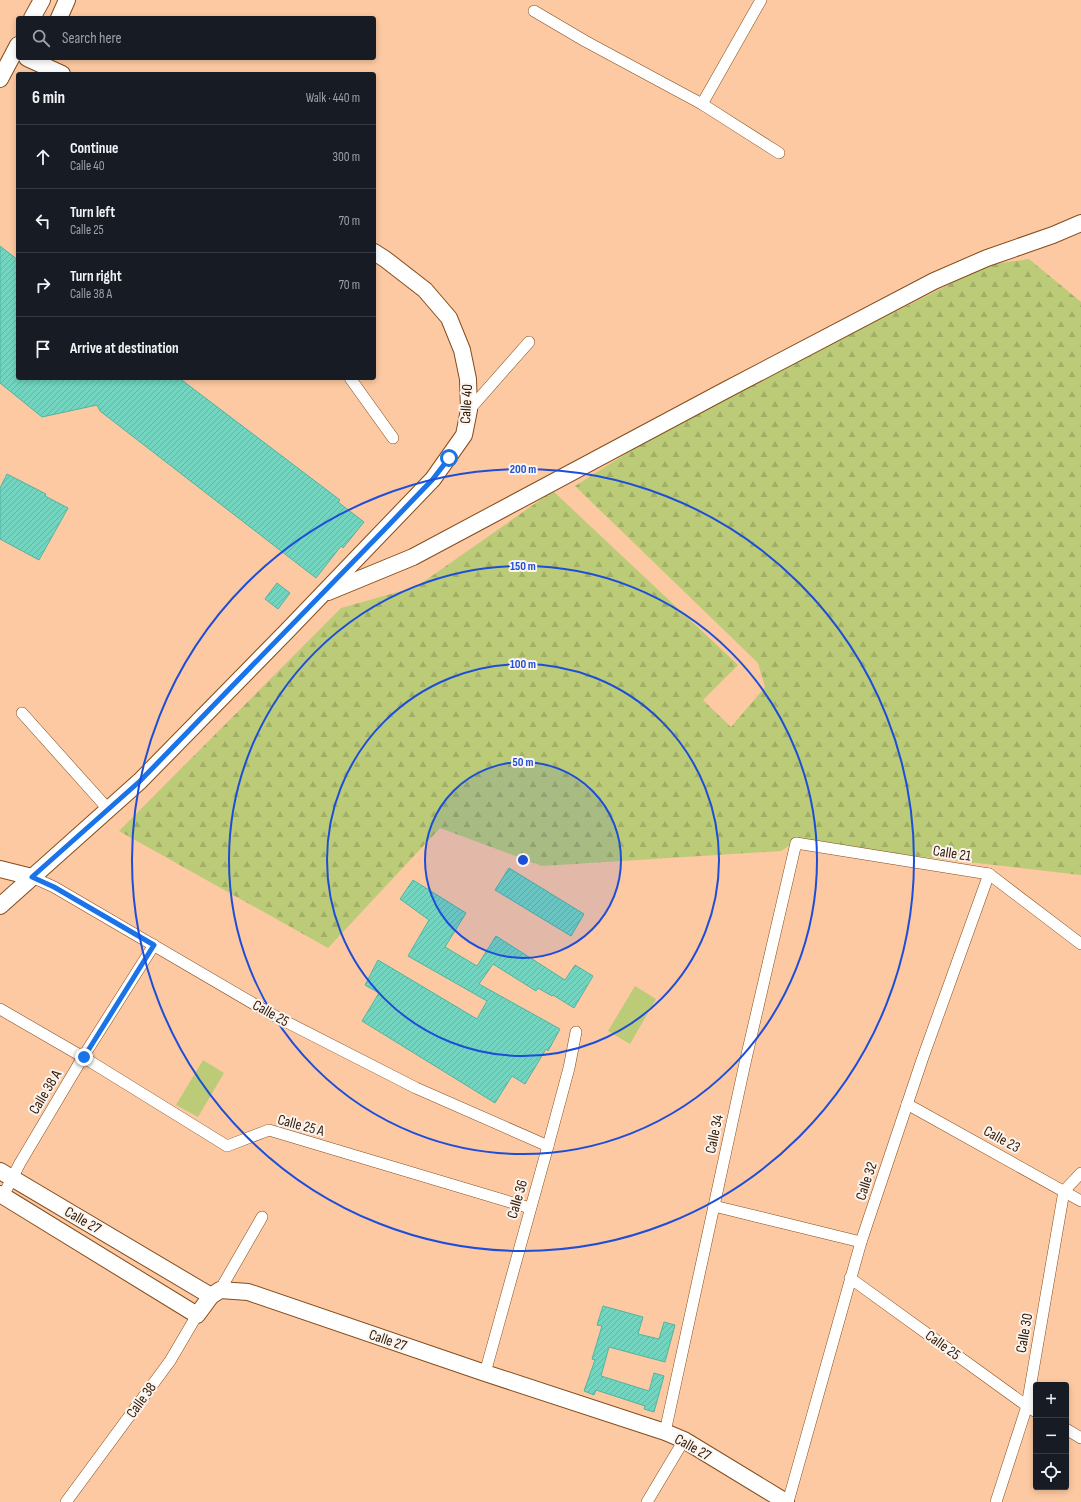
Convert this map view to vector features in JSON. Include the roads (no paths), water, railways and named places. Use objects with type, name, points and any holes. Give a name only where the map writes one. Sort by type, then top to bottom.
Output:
[{"type":"main road","points":[[33,16],[42,0]]},
{"type":"main road","points":[[60,16],[67,0]]},
{"type":"main road","points":[[0,79],[16,56]]},
{"type":"main road","points":[[35,60],[59,72]]},
{"type":"main road","points":[[60,60],[62,72]]},
{"type":"main road","points":[[321,595],[413,557],[934,281],[987,258],[1053,236],[1081,223]]},
{"type":"main road","name":"Calle 40","points":[[0,906],[140,781],[433,479],[464,435],[469,410],[468,379],[462,350],[449,318],[425,290],[376,253]]},
{"type":"main road","name":"Calle 25","points":[[0,869],[32,877]]},
{"type":"main road","name":"Calle 27","points":[[6,1175],[216,1293],[248,1292],[485,1373],[665,1432],[684,1440],[787,1502]]},
{"type":"main road","name":"Calle 27","points":[[2,1195],[197,1315]]},
{"type":"main road","name":"Calle 38","points":[[197,1315],[216,1293]]},
{"type":"street","points":[[702,104],[761,0]]},
{"type":"street","points":[[534,11],[585,41],[702,104],[779,153]]},
{"type":"street","points":[[469,410],[529,342]]},
{"type":"street","points":[[351,380],[393,438]]},
{"type":"street","points":[[22,713],[108,809]]},
{"type":"street","name":"Calle 21","points":[[796,843],[989,874],[1081,944]]},
{"type":"street","name":"Calle 34","points":[[665,1432],[745,1062],[796,843]]},
{"type":"street","name":"Calle 32","points":[[787,1502],[861,1242],[907,1104],[989,874]]},
{"type":"street","name":"Calle 25","points":[[32,877],[54,887],[271,1014],[416,1088],[548,1146]]},
{"type":"street","name":"Calle 38 A","points":[[2,1195],[6,1175],[20,1163],[154,945]]},
{"type":"street","name":"Calle 25 A","points":[[0,1009],[84,1057],[227,1146],[269,1130],[530,1208]]},
{"type":"street","name":"Calle 36","points":[[485,1373],[548,1146],[576,1032]]},
{"type":"street","name":"Calle 23","points":[[907,1104],[1081,1201]]},
{"type":"street","points":[[1064,1191],[1081,1173]]},
{"type":"street","name":"Calle 30","points":[[996,1502],[1031,1409],[1064,1191]]},
{"type":"street","points":[[714,1206],[861,1242]]},
{"type":"street","name":"Calle 38","points":[[216,1293],[262,1217]]},
{"type":"street","name":"Calle 25","points":[[850,1278],[1031,1409]]},
{"type":"street","name":"Calle 38","points":[[66,1502],[170,1361],[197,1315]]},
{"type":"street","points":[[1069,1431],[1081,1438]]},
{"type":"street","points":[[647,1502],[684,1440]]}]
